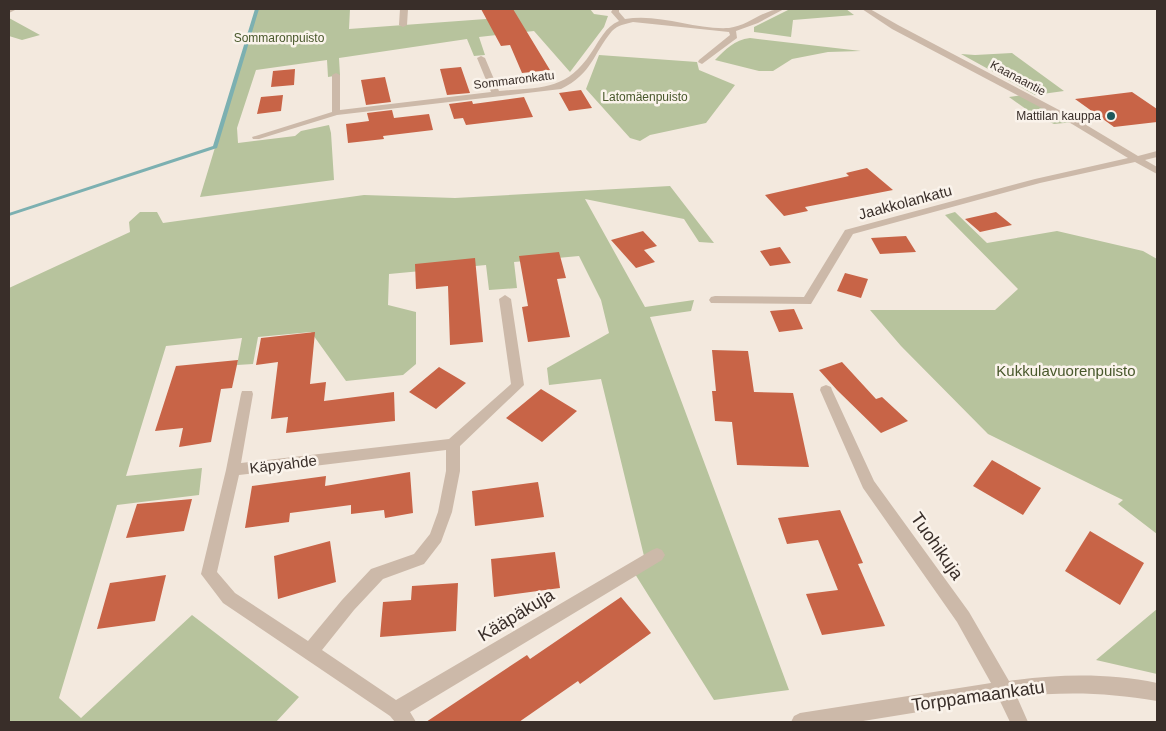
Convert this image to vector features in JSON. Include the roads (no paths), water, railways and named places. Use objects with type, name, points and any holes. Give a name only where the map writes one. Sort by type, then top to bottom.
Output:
[{"type":"street","points":[[9,11],[13,9]]},
{"type":"street","points":[[403,24],[404,9]]},
{"type":"street","points":[[616,9],[615,12],[623,21],[650,21],[731,30],[780,9]]},
{"type":"street","name":"Kaanaantie","points":[[865,9],[1074,122],[1157,171]]},
{"type":"street","name":"Sommaronkatu","points":[[256,137],[336,113],[558,87],[571,82],[579,76],[610,29],[615,23],[623,21]]},
{"type":"street","points":[[702,62],[734,36],[731,30]]},
{"type":"street","points":[[481,58],[496,94]]},
{"type":"street","points":[[336,75],[336,113]]},
{"type":"street","points":[[1135,158],[1157,154]]},
{"type":"street","name":"Jaakkolankatu","points":[[715,300],[807,301],[849,232],[1038,181],[1135,158]]},
{"type":"street","points":[[309,653],[348,605],[377,574],[419,558],[436,537],[453,472],[453,444],[518,385],[504,300]]},
{"type":"street","name":"Tuohikuja","points":[[826,390],[868,484],[963,618],[1020,722]]},
{"type":"street","points":[[233,470],[247,394]]},
{"type":"street","name":"Käpyahde","points":[[401,716],[229,598],[210,574],[233,470],[453,444]]},
{"type":"street","name":"Kääpäkuja","points":[[401,716],[656,555]]},
{"type":"street","name":"Torppamaankatu","points":[[800,722],[1004,690],[1070,684],[1139,687],[1157,692]]},
{"type":"waterway","points":[[9,215],[215,147],[257,9]]},
{"type":"place","name":"Mattilan kauppa","points":[[1111,116]]},
{"type":"park label","name":"Sommaronpuisto","points":[[279,38]]},
{"type":"park label","name":"Latomäenpuisto","points":[[645,97]]},
{"type":"park label","name":"Kukkulavuorenpuisto","points":[[1066,370]]}]
